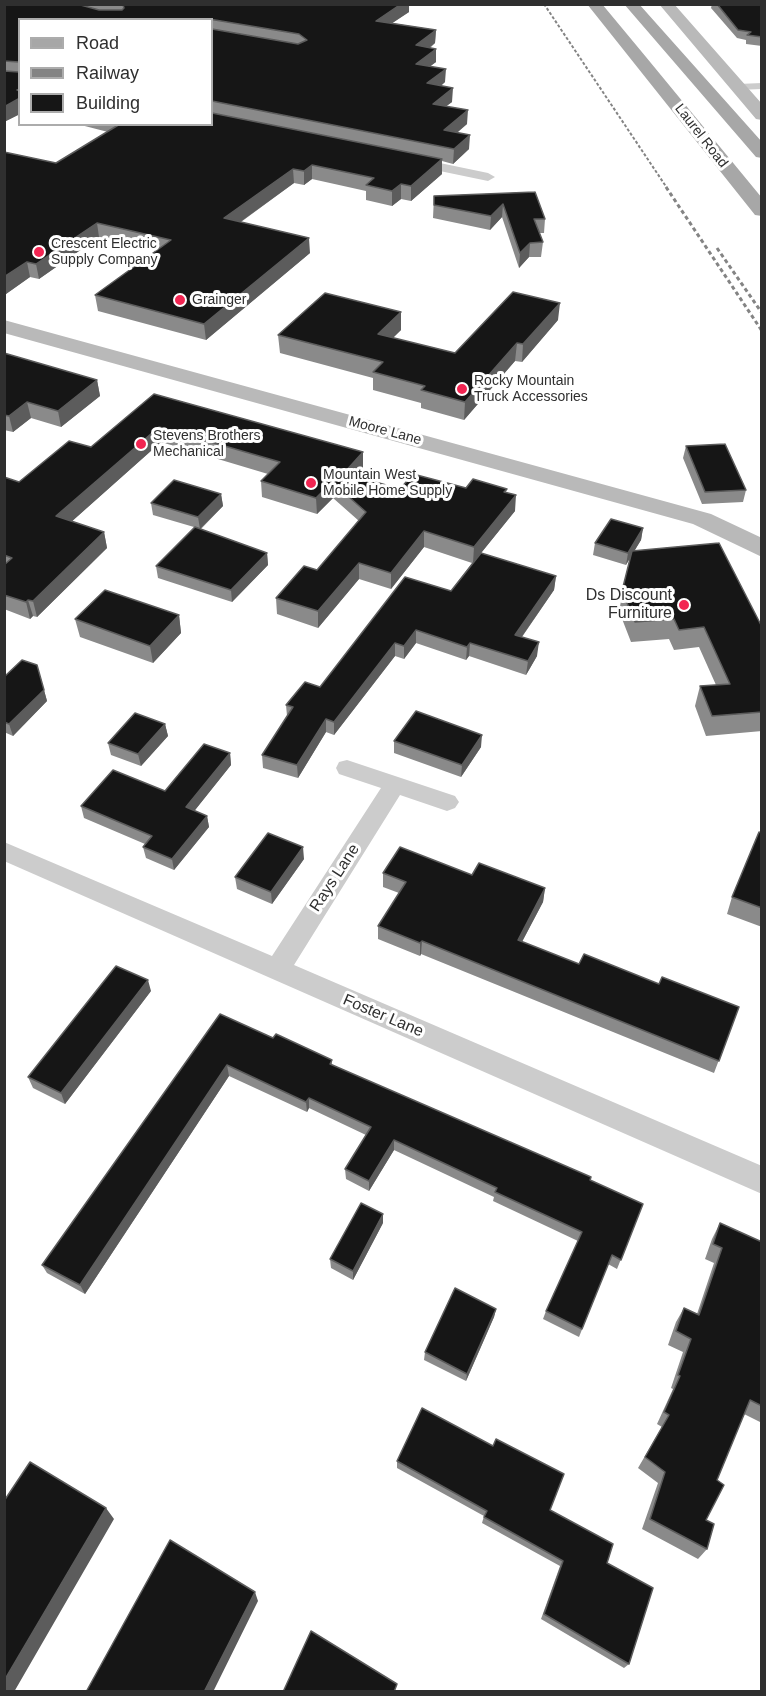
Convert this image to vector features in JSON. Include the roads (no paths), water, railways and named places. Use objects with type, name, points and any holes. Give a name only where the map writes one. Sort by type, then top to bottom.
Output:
[{"type":"main road","points":[[594,4],[641,60]]},
{"type":"main road","points":[[606,4],[641,60]]},
{"type":"main road","points":[[631,4],[687,66]]},
{"type":"main road","points":[[649,4],[683,51],[687,66]]},
{"type":"main road","name":"Laurel Road","points":[[641,60],[762,211]]},
{"type":"main road","name":"Laurel Road","points":[[687,66],[762,153]]},
{"type":"main road","points":[[743,188],[762,202]]},
{"type":"street","points":[[666,4],[762,115]]},
{"type":"street","points":[[738,87],[762,86]]},
{"type":"street","points":[[397,158],[488,177]]},
{"type":"street","name":"Moore Lane","points":[[4,326],[702,519],[762,549]]},
{"type":"street","points":[[347,768],[394,786],[447,802]]},
{"type":"street","name":"Rays Lane","points":[[277,970],[394,786]]},
{"type":"street","name":"Foster Lane","points":[[4,851],[762,1180]]},
{"type":"railway","points":[[544,4],[667,188]]},
{"type":"railway","points":[[666,187],[762,331]]},
{"type":"railway","points":[[717,248],[762,313]]},
{"type":"place","name":"Crescent Electric Supply Company","points":[[39,252]]},
{"type":"place","name":"Grainger","points":[[180,300]]},
{"type":"place","name":"Rocky Mountain Truck Accessories","points":[[462,389]]},
{"type":"place","name":"Stevens Brothers Mechanical","points":[[141,444]]},
{"type":"place","name":"Mountain West Mobile Home Supply","points":[[311,483]]},
{"type":"place","name":"Ds Discount Furniture","points":[[684,605]]}]
